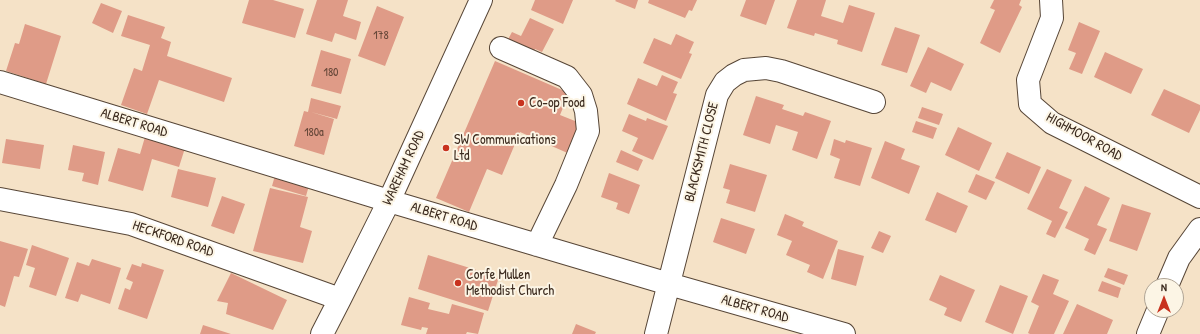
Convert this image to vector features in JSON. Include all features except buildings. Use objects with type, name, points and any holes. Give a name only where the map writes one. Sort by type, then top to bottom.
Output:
[{"type":"street","name":"WAREHAM ROAD","points":[[322,334],[389,201],[476,1]]},
{"type":"street","name":"HIGHMOOR ROAD","points":[[1052,9],[1028,80],[1030,104],[1052,123],[1200,197]]},
{"type":"street","points":[[501,48],[567,77],[581,95],[586,110],[588,131],[566,185],[538,245]]},
{"type":"street","name":"BLACKSMITH CLOSE","points":[[656,334],[717,94],[725,82],[744,70],[766,68],[781,71],[874,102]]},
{"type":"street","name":"ALBERT ROAD","points":[[0,82],[389,201],[844,334]]},
{"type":"street","name":"HECKFORD ROAD","points":[[0,199],[131,224],[340,299]]},
{"type":"street","points":[[1171,278],[1179,258],[1200,229]]},
{"type":"street","points":[[1148,334],[1155,318]]},
{"type":"place","name":"Co-op Food","points":[[521,103]]},
{"type":"place","name":"SW Communications Ltd","points":[[446,148]]},
{"type":"place","name":"Corfe Mullen Methodist Church","points":[[458,283]]}]
